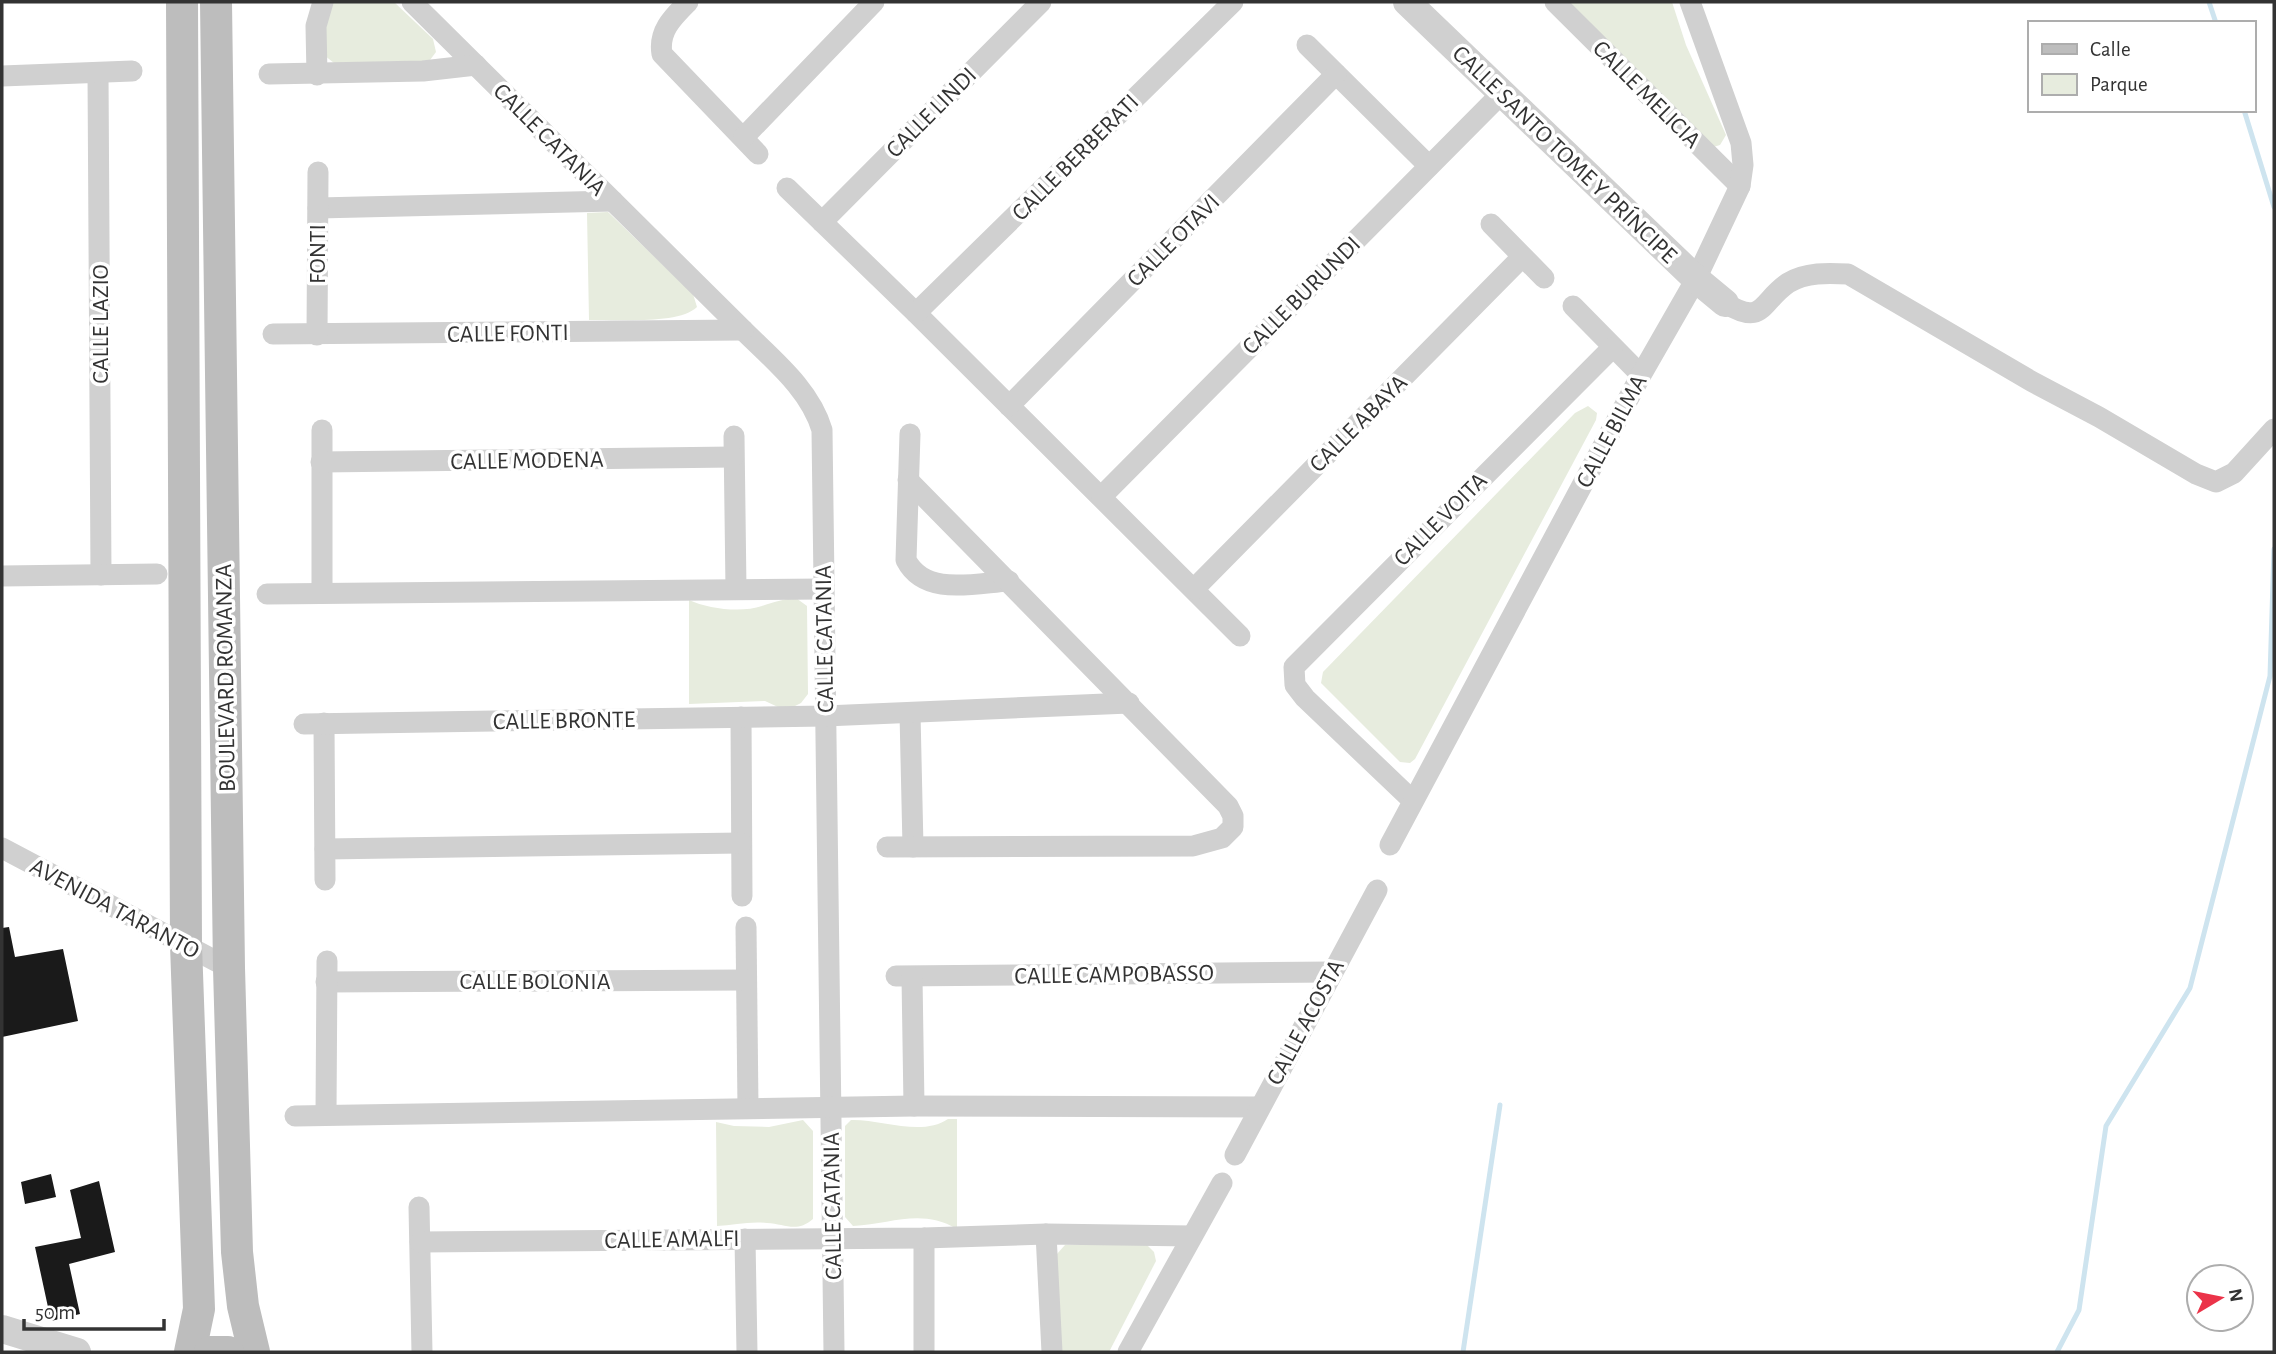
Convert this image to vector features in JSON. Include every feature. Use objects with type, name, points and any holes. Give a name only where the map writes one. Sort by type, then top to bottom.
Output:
[{"type":"main road","name":"BOULEVARD ROMANZA","points":[[182,2],[186,945],[199,1277],[197,1332],[190,1352]]},
{"type":"main road","name":"BOULEVARD ROMANZA","points":[[216,2],[229,968],[237,1252],[243,1306],[254,1352]]},
{"type":"main road","points":[[210,1352],[228,1352]]},
{"type":"street","points":[[317,75],[316,26],[323,2]]},
{"type":"street","name":"CALLE CATANIA","points":[[412,2],[790,377],[816,410],[822,430],[834,1352]]},
{"type":"street","points":[[688,2],[664,31],[660,43],[662,54],[758,154]]},
{"type":"street","points":[[744,137],[874,2]]},
{"type":"street","name":"CALLE LINDI","points":[[822,222],[1041,2]]},
{"type":"street","name":"CALLE BERBERATI","points":[[916,313],[1233,2]]},
{"type":"street","name":"CALLE SANTO TOME Y PRÍNCIPE","points":[[1407,2],[1696,279],[1726,303]]},
{"type":"street","name":"CALLE MELICIA","points":[[1555,2],[1740,186]]},
{"type":"street","name":"CALLE BILMA","points":[[1390,845],[1641,375],[1696,279],[1740,186],[1743,165],[1739,133],[1690,2]]},
{"type":"street","points":[[1307,45],[1429,166]]},
{"type":"street","name":"CALLE CATANIA","points":[[270,74],[317,75],[476,65]]},
{"type":"street","points":[[2,76],[132,71]]},
{"type":"street","name":"CALLE LAZIO","points":[[98,73],[102,575]]},
{"type":"street","name":"CALLE OTAVI","points":[[1009,406],[1336,74]]},
{"type":"street","name":"CALLE BURUNDI","points":[[1102,496],[1501,94]]},
{"type":"street","name":"FONTI","points":[[317,335],[318,172]]},
{"type":"street","points":[[786,188],[1102,496],[1240,636]]},
{"type":"street","points":[[318,208],[612,201]]},
{"type":"street","points":[[1491,224],[1544,278]]},
{"type":"street","name":"CALLE ABAYA","points":[[1194,589],[1522,257]]},
{"type":"street","points":[[1726,303],[1743,314],[1751,314],[1760,311],[1789,283],[1826,272],[1848,274],[2031,381],[2196,474],[2216,482],[2234,473],[2274,429]]},
{"type":"street","points":[[1573,306],[1641,375]]},
{"type":"street","name":"CALLE FONTI","points":[[273,334],[743,330]]},
{"type":"street","name":"CALLE VOITA","points":[[1413,801],[1305,698],[1292,675],[1300,659],[1612,348]]},
{"type":"street","points":[[321,430],[322,592]]},
{"type":"street","points":[[910,433],[906,560],[910,568],[927,581],[939,585],[1009,581]]},
{"type":"street","points":[[734,436],[736,589]]},
{"type":"street","name":"CALLE MODENA","points":[[321,462],[733,457]]},
{"type":"street","points":[[887,847],[1193,846],[1222,838],[1233,827],[1233,816],[1227,806],[908,480]]},
{"type":"street","points":[[2,576],[157,574]]},
{"type":"street","points":[[267,594],[824,589]]},
{"type":"street","name":"CALLE BRONTE","points":[[325,849],[314,723],[825,716],[1129,703]]},
{"type":"street","points":[[910,713],[913,847]]},
{"type":"street","points":[[741,717],[742,896]]},
{"type":"street","points":[[325,880],[325,849],[741,843]]},
{"type":"street","name":"AVENIDA TARANTO","points":[[2,848],[229,968]]},
{"type":"street","name":"CALLE ACOSTA","points":[[1236,1155],[1259,1107],[1377,890]]},
{"type":"street","points":[[746,927],[748,1108]]},
{"type":"street","name":"CALLE BOLONIA","points":[[326,1114],[326,971],[745,980]]},
{"type":"street","name":"CALLE CAMPOBASSO","points":[[914,1107],[904,976],[1332,972]]},
{"type":"street","points":[[295,1116],[748,1108],[1259,1107]]},
{"type":"street","points":[[1128,1352],[1222,1183]]},
{"type":"street","points":[[419,1207],[422,1352]]},
{"type":"street","points":[[1046,1234],[1052,1352]]},
{"type":"street","name":"CALLE AMALFI","points":[[420,1242],[924,1238],[1046,1234],[1192,1236]]},
{"type":"street","points":[[924,1238],[924,1352]]},
{"type":"street","points":[[745,1239],[747,1352]]},
{"type":"street","points":[[2,1329],[77,1352]]},
{"type":"green space","points":[[330,2],[394,2],[433,39],[436,52],[430,60],[423,61],[334,63],[324,55],[323,9]]},
{"type":"green space","points":[[1562,2],[1672,2],[1686,45],[1726,135],[1720,145],[1710,148]]},
{"type":"green space","points":[[608,212],[693,294],[697,307],[688,313],[662,319],[589,320],[587,213]]},
{"type":"green space","points":[[1588,406],[1597,413],[1596,420],[1415,759],[1410,763],[1400,762],[1321,683],[1323,672],[1575,413]]},
{"type":"green space","points":[[796,598],[807,606],[808,694],[801,703],[791,708],[778,707],[765,701],[689,704],[689,600],[706,606],[735,610]]},
{"type":"green space","points":[[948,1119],[957,1119],[957,1229],[931,1219],[919,1218],[853,1226],[845,1217],[845,1126],[851,1120],[862,1120],[926,1127]]},
{"type":"green space","points":[[803,1120],[813,1131],[813,1219],[796,1227],[761,1223],[717,1226],[716,1122],[734,1126],[769,1127]]},
{"type":"green space","points":[[1146,1244],[1154,1252],[1156,1261],[1109,1352],[1058,1352],[1057,1254],[1065,1245]]},
{"type":"building","points":[[9,927],[15,957],[63,949],[78,1021],[2,1037],[2,928]]},
{"type":"building","points":[[51,1174],[56,1197],[25,1204],[21,1182]]},
{"type":"building","points":[[99,1181],[115,1252],[69,1264],[80,1314],[51,1321],[35,1247],[81,1238],[70,1190]]},
{"type":"waterway","points":[[2209,2],[2215,21]]},
{"type":"waterway","points":[[2245,112],[2274,207]]},
{"type":"waterway","points":[[2057,1352],[2079,1310],[2106,1126],[2190,988],[2270,676],[2274,549]]},
{"type":"waterway","points":[[1463,1352],[1500,1105]]}]
